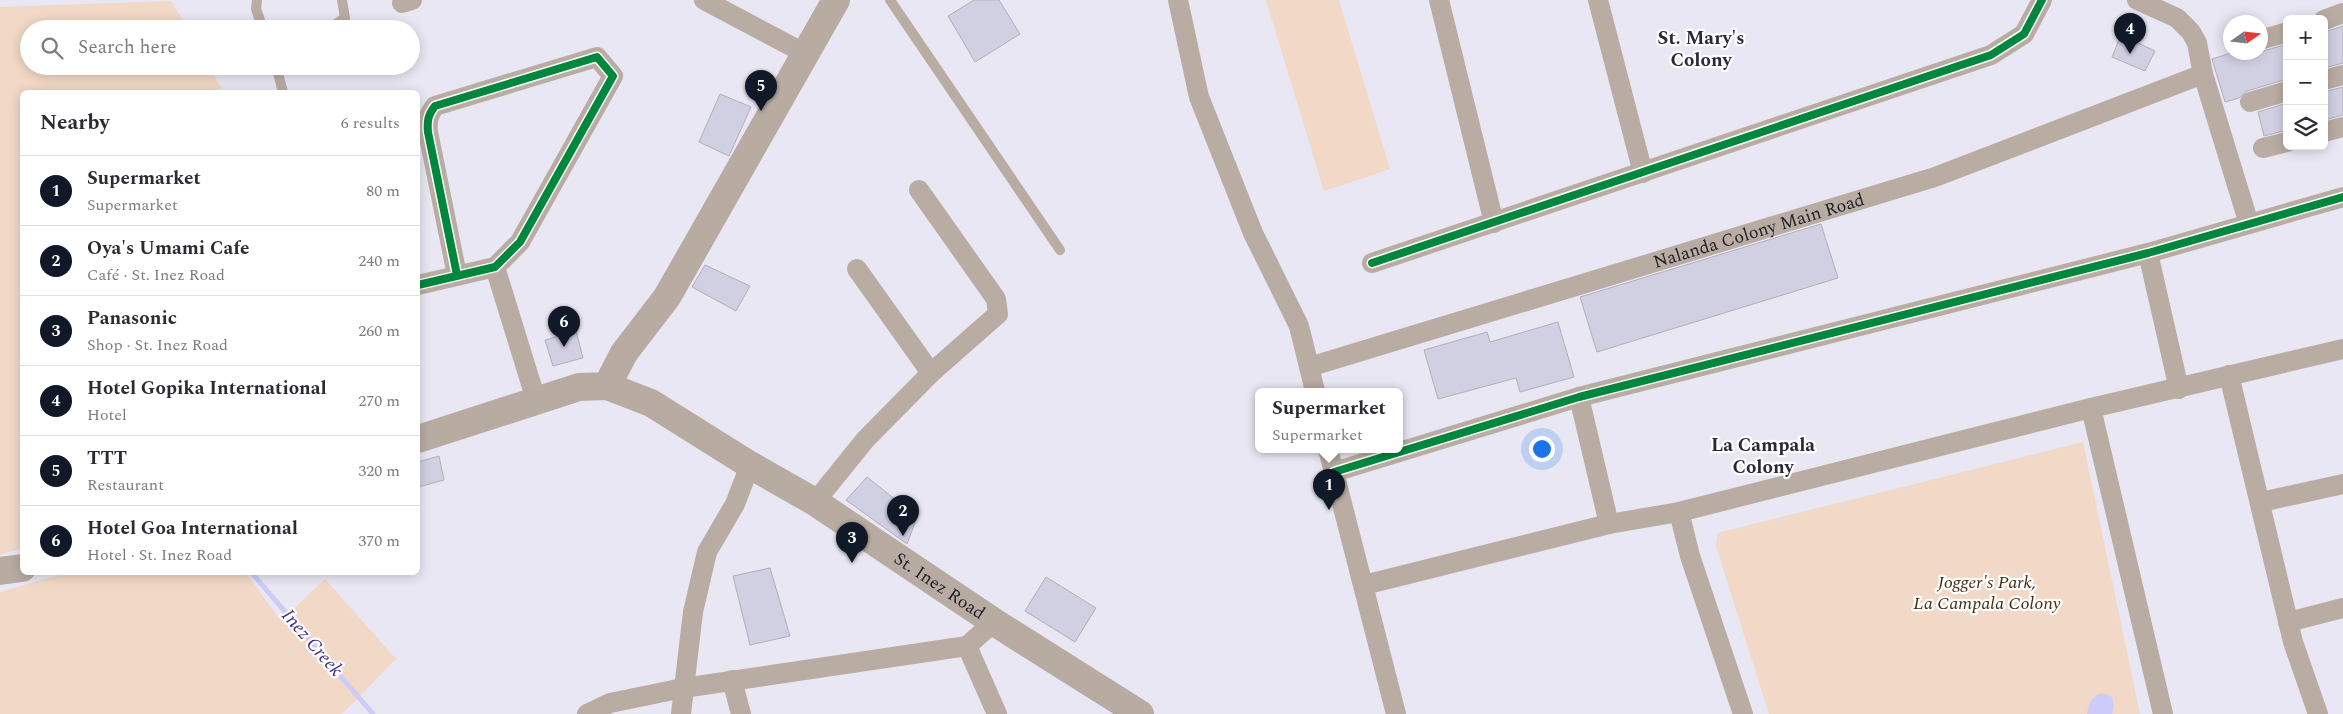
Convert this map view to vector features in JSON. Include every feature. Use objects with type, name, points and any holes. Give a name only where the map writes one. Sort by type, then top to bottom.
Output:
[{"type":"main road","points":[[420,438],[579,387],[607,386],[624,353],[667,297],[804,53],[836,0]]},
{"type":"main road","name":"St. Inez Road","points":[[607,386],[651,403],[750,465],[815,502],[994,622],[1140,714]]},
{"type":"main road","points":[[0,571],[20,568]]},
{"type":"street","points":[[704,0],[804,53]]},
{"type":"street","points":[[1178,0],[1199,97],[1253,233],[1299,326],[1314,388]]},
{"type":"street","points":[[1440,0],[1494,223]]},
{"type":"street","points":[[1598,0],[1643,173]]},
{"type":"street","points":[[1372,263],[1991,55],[2024,34],[2042,0]]},
{"type":"street","points":[[2137,0],[2177,18],[2191,32],[2197,44],[2203,74],[2249,224]]},
{"type":"street","points":[[2328,19],[2343,14]]},
{"type":"street","points":[[2268,38],[2283,33]]},
{"type":"street","points":[[420,284],[495,267],[520,242],[613,76],[597,57],[435,106],[429,114],[427,120],[428,132],[457,275]]},
{"type":"street","name":"Nalanda Colony Main Road","points":[[1309,368],[1935,177],[2203,74]]},
{"type":"street","points":[[2328,79],[2343,75]]},
{"type":"street","points":[[2250,102],[2283,92]]},
{"type":"street","points":[[2328,131],[2343,127]]},
{"type":"street","points":[[2263,148],[2283,143]]},
{"type":"street","points":[[815,502],[865,440],[931,373],[998,314],[996,299],[919,190]]},
{"type":"street","points":[[1403,451],[1579,397],[2148,253],[2343,197]]},
{"type":"street","points":[[2148,253],[2179,389]]},
{"type":"street","points":[[495,267],[536,400]]},
{"type":"street","points":[[857,269],[931,373]]},
{"type":"street","points":[[1364,585],[1609,524],[1679,512],[2091,408],[2179,389],[2230,375],[2343,349]]},
{"type":"street","points":[[2230,375],[2288,622],[2318,714]]},
{"type":"street","points":[[1579,397],[1609,524]]},
{"type":"street","points":[[2091,408],[2162,714]]},
{"type":"street","points":[[1329,453],[1396,714]]},
{"type":"street","points":[[1334,472],[1396,453]]},
{"type":"street","points":[[681,714],[693,612],[707,552],[735,504],[750,465]]},
{"type":"street","points":[[2261,502],[2343,484]]},
{"type":"street","points":[[1679,512],[1690,556],[1743,714]]},
{"type":"street","points":[[2288,622],[2343,608]]},
{"type":"street","points":[[587,714],[610,703],[683,688],[967,646],[994,622]]},
{"type":"street","points":[[967,646],[997,714]]},
{"type":"street","points":[[732,680],[741,714]]},
{"type":"lane","points":[[257,0],[256,9],[260,20]]},
{"type":"lane","points":[[342,0],[345,18],[342,20]]},
{"type":"lane","points":[[890,0],[1060,250]]},
{"type":"lane","points":[[278,75],[282,90]]},
{"type":"green space","points":[[1266,0],[1339,0],[1390,169],[1324,191]]},
{"type":"green space","points":[[171,1],[183,20],[20,20],[20,75],[214,75],[221,88],[215,90],[20,90],[20,549],[0,555],[0,7]]},
{"type":"green space","name":"Jogger's Park, La Campala Colony","points":[[2083,442],[2140,714],[1769,714],[1716,546],[1718,533]]},
{"type":"green space","points":[[59,575],[247,575],[281,621],[325,579],[396,659],[342,714],[0,714],[0,592]]},
{"type":"water","points":[[2102,693],[2112,697],[2114,706],[2112,714],[2087,714],[2091,700]]},
{"type":"building","points":[[974,0],[999,0],[1020,34],[975,62],[948,16]]},
{"type":"building","points":[[2343,26],[2343,63],[2328,67],[2328,60],[2328,31]]},
{"type":"building","points":[[2121,35],[2155,51],[2145,71],[2112,57]]},
{"type":"building","points":[[2283,45],[2283,80],[2247,91],[2239,98],[2225,102],[2212,59],[2223,56],[2223,60],[2268,60],[2268,50]]},
{"type":"building","points":[[2343,87],[2343,115],[2328,119],[2328,91]]},
{"type":"building","points":[[720,94],[751,107],[729,156],[699,142]]},
{"type":"building","points":[[2283,104],[2283,131],[2264,136],[2258,112]]},
{"type":"building","points":[[1821,224],[1838,278],[1597,352],[1580,297]]},
{"type":"building","points":[[705,265],[750,286],[736,311],[692,287]]},
{"type":"building","points":[[1558,322],[1574,377],[1520,392],[1516,378],[1438,399],[1424,350],[1487,332],[1490,342]]},
{"type":"building","points":[[576,331],[583,358],[553,366],[545,340]]},
{"type":"building","points":[[439,456],[444,480],[420,486],[420,461]]},
{"type":"building","points":[[867,477],[917,517],[907,544],[846,500]]},
{"type":"building","points":[[770,568],[790,636],[750,645],[733,576]]},
{"type":"building","points":[[1046,577],[1096,608],[1075,642],[1025,611]]},
{"type":"waterway","name":"Inez Creek","points":[[254,575],[373,714]]},
{"type":"cycle path","points":[[1372,263],[1991,55],[2024,34],[2042,0]]},
{"type":"cycle path","points":[[420,285],[495,267],[520,242],[613,76],[597,57],[435,106],[431,112],[428,118],[428,132],[457,275]]},
{"type":"cycle path","points":[[1403,451],[1579,397],[2148,253],[2343,197]]},
{"type":"cycle path","points":[[1334,472],[1396,453]]},
{"type":"place","name":"Hotel Gopika International","points":[[2130,54]]},
{"type":"place","name":"TTT","points":[[761,111]]},
{"type":"place","name":"Hotel Goa International","points":[[564,347]]},
{"type":"place","name":"Supermarket","points":[[1329,510]]},
{"type":"place","name":"Oya's Umami Cafe","points":[[903,536]]},
{"type":"place","name":"Panasonic","points":[[852,563]]},
{"type":"district","name":"St. Mary's Colony","points":[[1701,49]]},
{"type":"district","name":"La Campala Colony","points":[[1763,456]]}]
